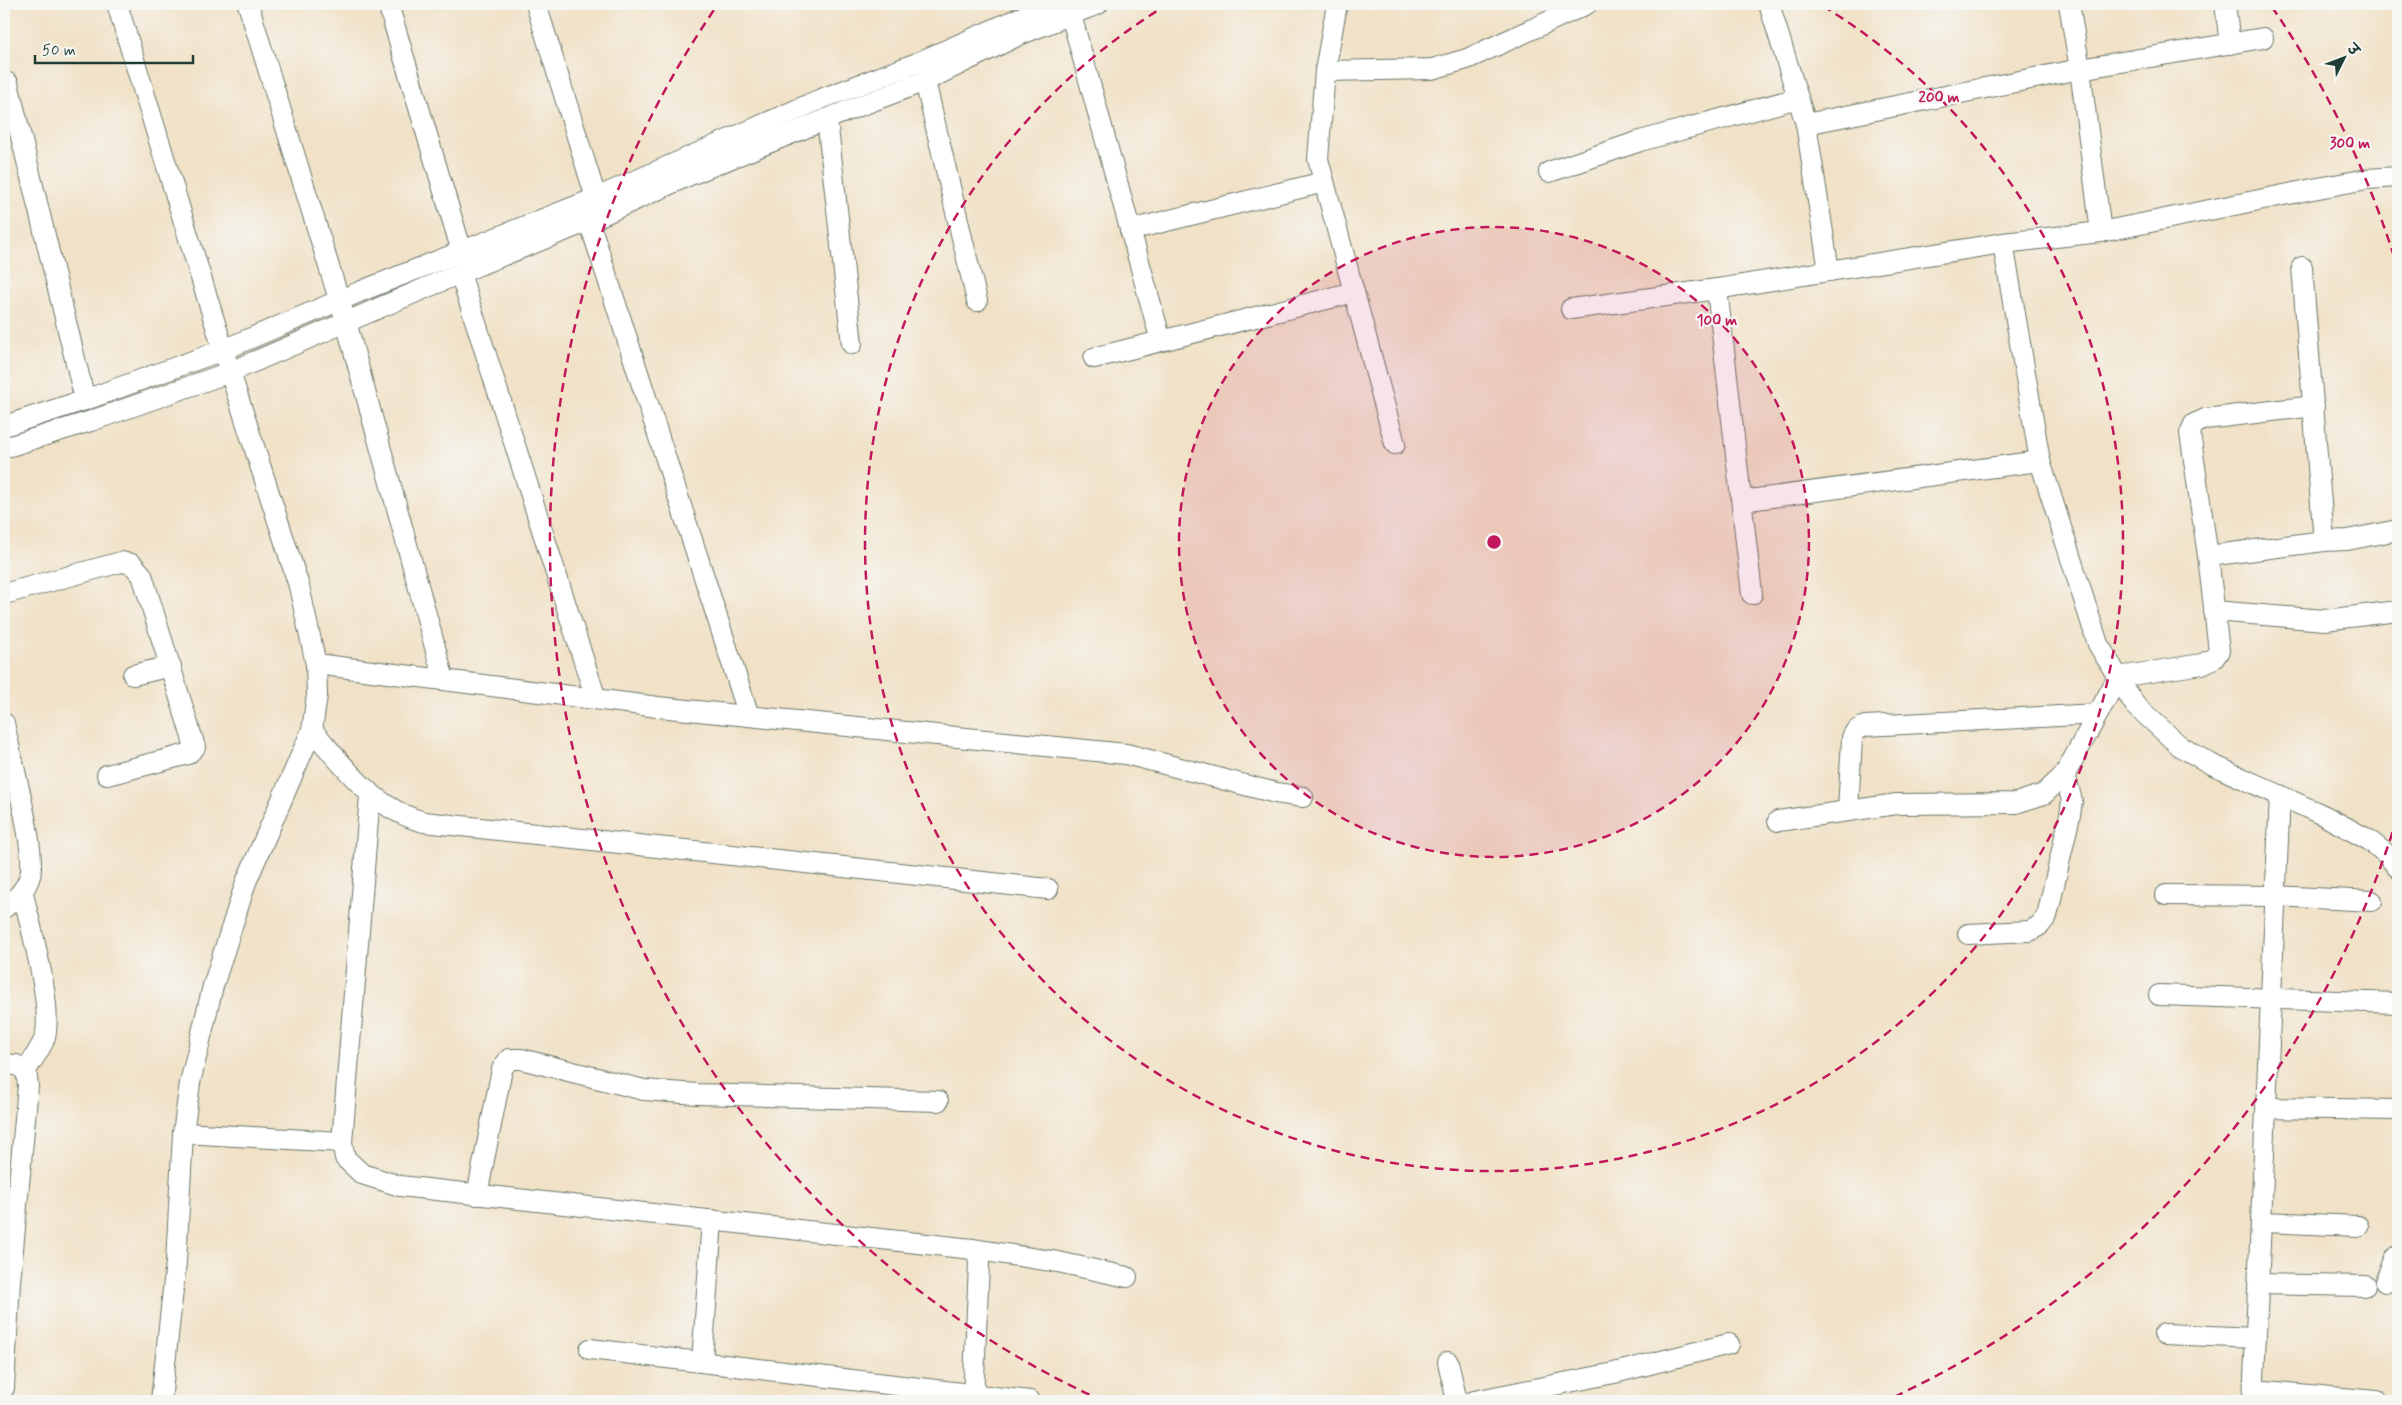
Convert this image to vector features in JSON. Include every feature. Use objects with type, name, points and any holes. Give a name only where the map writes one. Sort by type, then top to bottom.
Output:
[{"type":"street","points":[[117,4],[223,350],[299,586],[316,664],[317,695],[312,730],[246,882],[213,986],[190,1082],[183,1133],[176,1262],[160,1401]]},
{"type":"street","points":[[248,4],[346,322],[444,680]]},
{"type":"street","points":[[388,4],[462,252]]},
{"type":"street","points":[[536,4],[596,198],[589,221],[749,716]]},
{"type":"street","points":[[4,426],[85,400],[223,350],[339,300],[596,198],[820,99],[916,63],[1051,4]]},
{"type":"street","points":[[4,448],[91,421],[230,372],[460,273],[589,221],[690,175],[925,81],[1019,35],[1098,4]]},
{"type":"street","points":[[1337,4],[1325,71],[1318,159],[1395,444]]},
{"type":"street","points":[[1325,71],[1432,69],[1467,59],[1588,4]]},
{"type":"street","points":[[1769,4],[1806,124],[1829,271]]},
{"type":"street","points":[[2069,4],[2080,69],[2101,232]]},
{"type":"street","points":[[2225,4],[2230,44]]},
{"type":"street","points":[[1071,15],[1161,341]]},
{"type":"street","points":[[1806,124],[2080,69],[2263,38]]},
{"type":"street","points":[[925,81],[977,301]]},
{"type":"street","points":[[8,83],[85,400]]},
{"type":"street","points":[[1550,172],[1640,140],[1798,98]]},
{"type":"street","points":[[827,120],[852,344]]},
{"type":"street","points":[[1571,310],[1717,289],[2003,243],[2101,232],[2366,179],[2398,177]]},
{"type":"street","points":[[1130,230],[1324,182]]},
{"type":"street","points":[[2003,243],[2040,461],[2098,644],[2135,705],[2181,747],[2211,764],[2280,795],[2368,840],[2385,853],[2398,868]]},
{"type":"street","points":[[2302,267],[2324,541]]},
{"type":"street","points":[[460,273],[596,699]]},
{"type":"street","points":[[1717,289],[1752,594]]},
{"type":"street","points":[[1094,358],[1354,292]]},
{"type":"street","points":[[2118,678],[2202,664],[2214,658],[2218,651],[2208,556],[2190,433],[2194,424],[2205,419],[2314,406]]},
{"type":"street","points":[[1742,501],[2040,461]]},
{"type":"street","points":[[2208,556],[2324,541],[2347,540],[2398,530]]},
{"type":"street","points":[[4,594],[121,562],[132,564],[142,575],[147,586],[194,748],[188,754],[106,775]]},
{"type":"street","points":[[2214,611],[2325,620],[2398,611]]},
{"type":"street","points":[[316,664],[749,716],[1126,754],[1276,793],[1303,797]]},
{"type":"street","points":[[133,675],[171,666]]},
{"type":"street","points":[[1778,821],[1897,804],[2016,803],[2044,794],[2065,774],[2118,678]]},
{"type":"street","points":[[1848,811],[1852,738],[1854,732],[1859,728],[1865,726],[2098,714]]},
{"type":"street","points":[[4,727],[31,852],[30,874],[23,893],[4,908]]},
{"type":"street","points":[[312,730],[370,795],[403,816],[424,822],[1048,889]]},
{"type":"street","points":[[1968,934],[2030,931],[2047,916],[2072,801],[2065,774]]},
{"type":"street","points":[[370,795],[342,1142],[345,1158],[362,1174],[400,1186],[961,1246],[1058,1262],[1127,1277]]},
{"type":"street","points":[[2280,795],[2253,1396],[2364,1401]]},
{"type":"street","points":[[4,1388],[7,1282],[28,1086],[26,1070],[44,1039],[47,1022],[44,992],[23,893]]},
{"type":"street","points":[[2166,895],[2276,896],[2372,901]]},
{"type":"street","points":[[2159,995],[2398,1003]]},
{"type":"street","points":[[478,1194],[502,1069],[509,1059],[521,1058],[644,1090],[707,1094],[938,1101]]},
{"type":"street","points":[[4,1064],[16,1065],[26,1070]]},
{"type":"street","points":[[2267,1108],[2398,1110]]},
{"type":"street","points":[[183,1133],[342,1142]]},
{"type":"street","points":[[702,1362],[712,1220]]},
{"type":"street","points":[[2262,1222],[2358,1226]]},
{"type":"street","points":[[972,1249],[978,1255],[973,1398]]},
{"type":"street","points":[[2385,1282],[2394,1259],[2398,1256]]},
{"type":"street","points":[[2259,1284],[2364,1286]]},
{"type":"street","points":[[2164,1334],[2256,1338]]},
{"type":"street","points":[[1474,1401],[1614,1373],[1730,1344]]},
{"type":"street","points":[[590,1349],[973,1398],[1030,1401]]},
{"type":"street","points":[[1448,1362],[1457,1401]]}]
